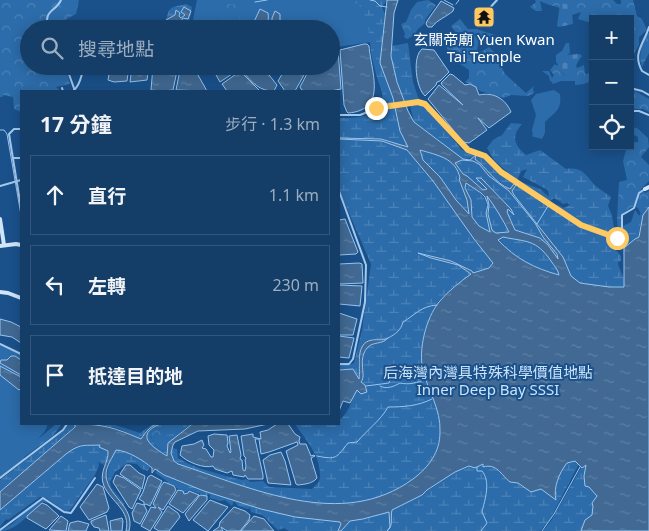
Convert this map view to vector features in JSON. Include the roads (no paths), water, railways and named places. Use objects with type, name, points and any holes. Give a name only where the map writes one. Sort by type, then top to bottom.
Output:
[{"type":"street","points":[[48,20],[47,17],[52,9],[59,5],[61,0]]},
{"type":"street","points":[[487,11],[498,0]]},
{"type":"street","points":[[649,27],[640,46],[638,59],[642,71],[649,75]]},
{"type":"street","points":[[69,75],[75,90]]},
{"type":"street","points":[[76,90],[80,83],[81,75]]},
{"type":"street","points":[[634,89],[649,95]]},
{"type":"street","points":[[340,115],[360,114],[376,108],[422,102],[427,105],[468,150],[485,156],[501,172],[581,225],[616,238],[622,238],[622,216],[634,208],[639,193],[647,188]]},
{"type":"street","points":[[634,111],[649,115]]},
{"type":"street","points":[[20,129],[14,129],[10,132],[20,200]]},
{"type":"street","points":[[13,158],[20,156]]},
{"type":"street","points":[[0,186],[20,180]]},
{"type":"street","points":[[340,194],[366,268],[365,302],[353,359],[349,364],[340,364]]},
{"type":"street","points":[[0,220],[2,245],[20,245]]},
{"type":"street","points":[[0,292],[8,292],[20,298]]},
{"type":"street","points":[[0,344],[20,354]]},
{"type":"street","points":[[0,478],[42,447],[66,425]]},
{"type":"street","points":[[0,530],[43,498],[64,512],[71,512],[95,478]]},
{"type":"water","points":[[387,0],[398,0],[394,13],[391,56],[397,82],[414,122],[463,159],[470,160],[476,155],[475,159],[505,186],[510,189],[514,184],[516,185],[512,191],[514,195],[563,257],[571,276],[580,283],[624,287],[624,248],[639,237],[643,215],[649,207],[649,531],[581,531],[585,520],[592,515],[592,503],[597,496],[589,487],[585,486],[586,465],[582,468],[575,461],[567,463],[561,471],[555,491],[556,500],[541,489],[531,492],[518,483],[510,482],[495,468],[483,467],[483,464],[475,468],[469,466],[455,472],[422,495],[392,510],[390,527],[389,512],[350,521],[341,531],[338,531],[340,522],[295,517],[261,509],[204,491],[164,475],[155,469],[152,473],[152,468],[140,459],[116,450],[106,473],[110,488],[125,507],[128,514],[130,522],[129,531],[126,531],[126,517],[107,492],[102,481],[108,451],[99,447],[100,445],[82,446],[71,450],[0,510],[0,492],[75,425],[109,427],[141,439],[151,427],[158,425],[148,432],[148,441],[167,456],[168,443],[191,425],[263,425],[245,429],[198,431],[175,442],[171,453],[174,461],[178,464],[236,484],[297,500],[327,503],[357,502],[386,494],[413,479],[429,464],[436,452],[440,432],[436,408],[423,370],[422,344],[424,334],[430,317],[439,302],[450,290],[471,274],[458,265],[418,253],[451,261],[473,273],[489,268],[493,263],[433,181],[407,150],[382,141],[340,138],[381,139],[408,147],[400,131],[393,98],[380,63]],"holes":[[[420,150],[445,158],[458,171],[467,200],[469,214],[456,200],[440,177],[423,160]],[[462,160],[473,161],[479,164],[489,176],[509,191],[535,223],[543,237],[557,254],[558,259],[548,245],[540,238],[515,230],[507,212],[508,209],[514,215],[511,209],[481,178],[476,178],[487,189],[483,190],[463,174],[455,163]],[[466,183],[485,197],[488,205],[486,213],[490,232],[479,226],[472,217],[471,200],[465,188]],[[487,196],[509,232],[496,233],[492,230],[488,214]],[[503,237],[535,245],[546,254],[559,275],[526,262],[498,240]]]},
{"type":"water","points":[[441,1],[454,8],[453,11],[436,22],[432,27],[428,27],[427,21]]},
{"type":"water","points":[[184,7],[191,11],[188,19],[166,20],[175,15],[176,10],[180,13],[179,16],[181,18],[185,15],[181,12]]},
{"type":"water","points":[[260,9],[268,13],[268,20],[255,20]]},
{"type":"water","points":[[275,11],[280,14],[280,20],[272,20]]},
{"type":"water","points":[[364,44],[369,46],[374,78],[373,97],[368,105],[360,110],[348,113],[344,105],[340,50]]},
{"type":"water","points":[[422,49],[434,50],[449,72],[425,96],[419,86],[416,72],[417,59]]},
{"type":"water","points":[[450,74],[465,85],[470,84],[476,87],[479,95],[489,94],[498,97],[511,112],[489,128],[478,118],[487,130],[469,143],[463,142],[428,99],[439,85],[463,105],[441,83]]},
{"type":"water","points":[[109,75],[128,75],[127,81],[114,82],[108,80]]},
{"type":"water","points":[[131,75],[148,75],[147,80],[130,82]]},
{"type":"water","points":[[152,75],[176,75],[173,90],[151,90]]},
{"type":"water","points":[[179,75],[198,75],[206,90],[176,90]]},
{"type":"water","points":[[216,75],[230,75],[220,82]]},
{"type":"water","points":[[235,75],[244,75],[259,90],[226,90],[222,84]]},
{"type":"water","points":[[246,75],[269,75],[277,85],[274,90],[264,90]]},
{"type":"water","points":[[282,75],[304,75],[296,90],[284,90],[278,81]]},
{"type":"water","points":[[306,75],[340,75],[341,89],[302,90],[300,87]]},
{"type":"water","points":[[345,219],[358,252],[356,254],[340,255],[340,220]]},
{"type":"water","points":[[340,264],[362,264],[363,283],[340,284]]},
{"type":"water","points":[[340,285],[362,286],[360,306],[340,304]]},
{"type":"water","points":[[340,313],[357,319],[353,335],[340,335]]},
{"type":"water","points":[[0,319],[20,326],[20,342],[12,337],[0,335]]},
{"type":"water","points":[[340,336],[354,338],[349,358],[340,357]]},
{"type":"water","points":[[388,338],[383,342],[369,346],[364,353],[362,363],[363,379],[361,382],[365,385],[367,392],[361,394],[357,390],[350,403],[343,401],[340,408],[340,370],[353,369],[359,379],[360,356],[363,346],[366,342],[372,340]]},
{"type":"water","points":[[11,356],[20,359],[20,374],[0,363],[1,360],[7,360]]},
{"type":"water","points":[[0,366],[20,376],[20,389],[19,390],[0,375]]},
{"type":"water","points":[[276,425],[289,425],[295,434],[300,437],[300,444],[306,444],[311,456],[315,456],[311,458],[317,478],[308,483],[296,484],[286,451],[298,445],[297,442],[261,454],[259,439],[255,439],[263,479],[248,479],[245,475],[244,477],[233,475],[232,471],[227,473],[215,469],[213,466],[200,466],[180,455],[182,446],[194,444],[202,440],[204,445],[202,448],[206,449],[211,457],[213,457],[214,450],[209,445],[208,436],[214,434],[227,435],[227,446],[230,453],[229,436],[237,435],[240,459],[245,471],[246,458],[244,456],[241,436],[253,434],[253,437],[261,439],[260,432]]},
{"type":"water","points":[[281,452],[291,485],[268,483],[263,460],[270,455]]},
{"type":"water","points":[[126,465],[130,465],[145,476],[142,489],[120,474]]},
{"type":"water","points":[[116,475],[124,478],[141,490],[132,509],[113,482]]},
{"type":"water","points":[[151,475],[162,481],[150,506],[144,505],[144,502],[139,499],[148,477]]},
{"type":"water","points":[[164,482],[174,486],[176,490],[163,510],[158,507],[162,512],[150,531],[141,526],[151,507],[156,508],[153,504]]},
{"type":"water","points":[[97,484],[103,487],[109,508],[107,512],[89,520],[80,507]]},
{"type":"water","points":[[178,490],[183,491],[184,494],[189,491],[199,495],[183,513],[169,504]]},
{"type":"water","points":[[200,495],[207,496],[207,500],[189,521],[185,514]]},
{"type":"water","points":[[210,500],[228,507],[208,531],[193,520]]},
{"type":"water","points":[[42,503],[59,516],[46,529],[27,518]]},
{"type":"water","points":[[137,503],[144,505],[147,511],[140,524],[134,521],[132,513]]},
{"type":"water","points":[[168,506],[178,513],[180,517],[169,531],[159,531],[154,528]]},
{"type":"water","points":[[234,507],[250,515],[249,520],[240,531],[227,531],[221,527],[223,531],[213,531],[219,527],[220,522]]},
{"type":"water","points":[[106,515],[109,531],[100,531],[99,528],[94,527],[91,521]]},
{"type":"water","points":[[61,516],[68,521],[66,531],[49,530]]},
{"type":"water","points":[[254,516],[264,519],[274,531],[241,531]]},
{"type":"water","points":[[122,518],[122,531],[111,531],[110,521]]},
{"type":"water","points":[[78,521],[89,524],[86,531],[68,531],[70,523]]},
{"type":"waterway","points":[[255,2],[267,0]]},
{"type":"waterway","points":[[370,0],[375,1],[380,6],[387,7]]},
{"type":"waterway","points":[[444,0],[453,5]]},
{"type":"waterway","points":[[456,4],[459,0]]},
{"type":"waterway","points":[[0,130],[4,130],[7,134],[20,209]]},
{"type":"waterway","points":[[537,224],[548,206]]},
{"type":"waterway","points":[[388,338],[398,332],[403,322],[418,311],[437,305]]},
{"type":"waterway","points":[[366,386],[389,383],[391,376],[423,370]]},
{"type":"waterway","points":[[380,386],[388,388],[400,383],[407,384],[426,379]]},
{"type":"waterway","points":[[317,456],[336,457],[348,443],[357,442],[378,421],[388,407],[411,406],[432,399]]},
{"type":"waterway","points":[[477,467],[477,471],[482,471],[485,475],[487,485],[482,512],[487,523],[481,531]]},
{"type":"waterway","points":[[542,531],[554,514],[580,467]]},
{"type":"place","name":"玄關帝廟 Yuen Kwan Tai Temple","points":[[484,17]]},
{"type":"park label","name":"后海灣內灣具特殊科學價值地點 Inner Deep Bay SSSI","points":[[488,382]]}]
